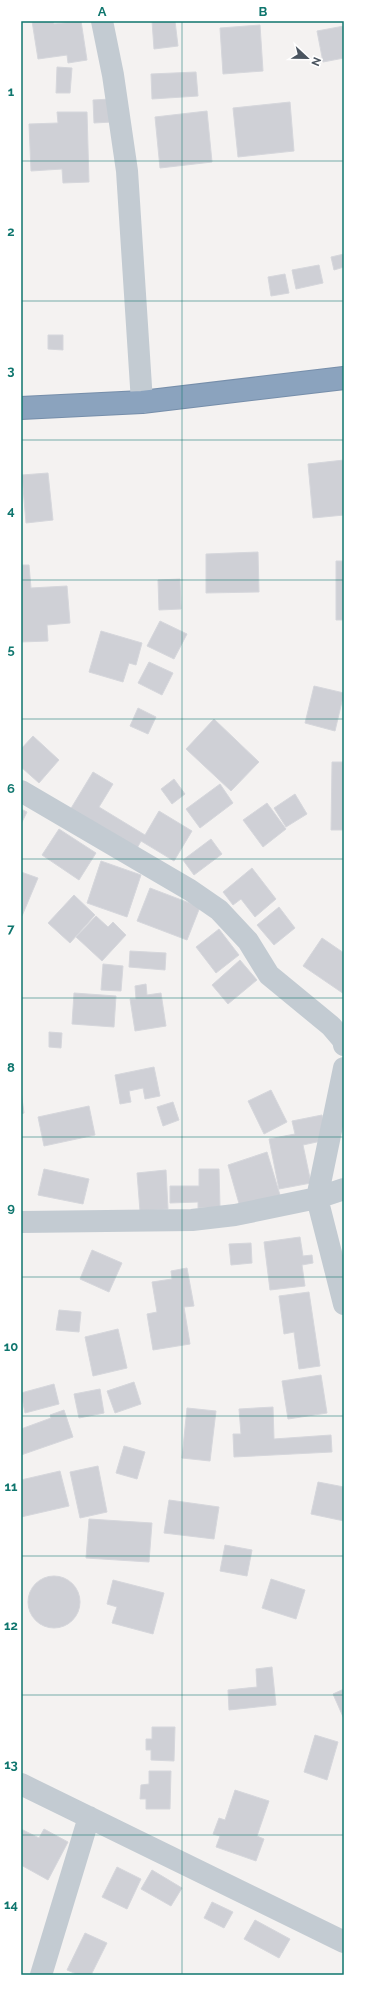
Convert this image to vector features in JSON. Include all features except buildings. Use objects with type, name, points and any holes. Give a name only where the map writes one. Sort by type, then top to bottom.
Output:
[{"type":"highway","points":[[21,408],[142,402],[344,378]]},
{"type":"street","points":[[102,21],[112,74],[127,172],[142,402]]},
{"type":"street","points":[[21,791],[190,890],[219,910],[248,941],[269,975],[331,1026],[343,1040],[344,1045]]},
{"type":"street","points":[[344,1068],[317,1198],[344,1304]]},
{"type":"street","points":[[21,1222],[192,1220],[235,1215],[317,1198],[344,1189]]},
{"type":"street","points":[[21,1784],[344,1942]]},
{"type":"street","points":[[41,1975],[89,1817]]}]
